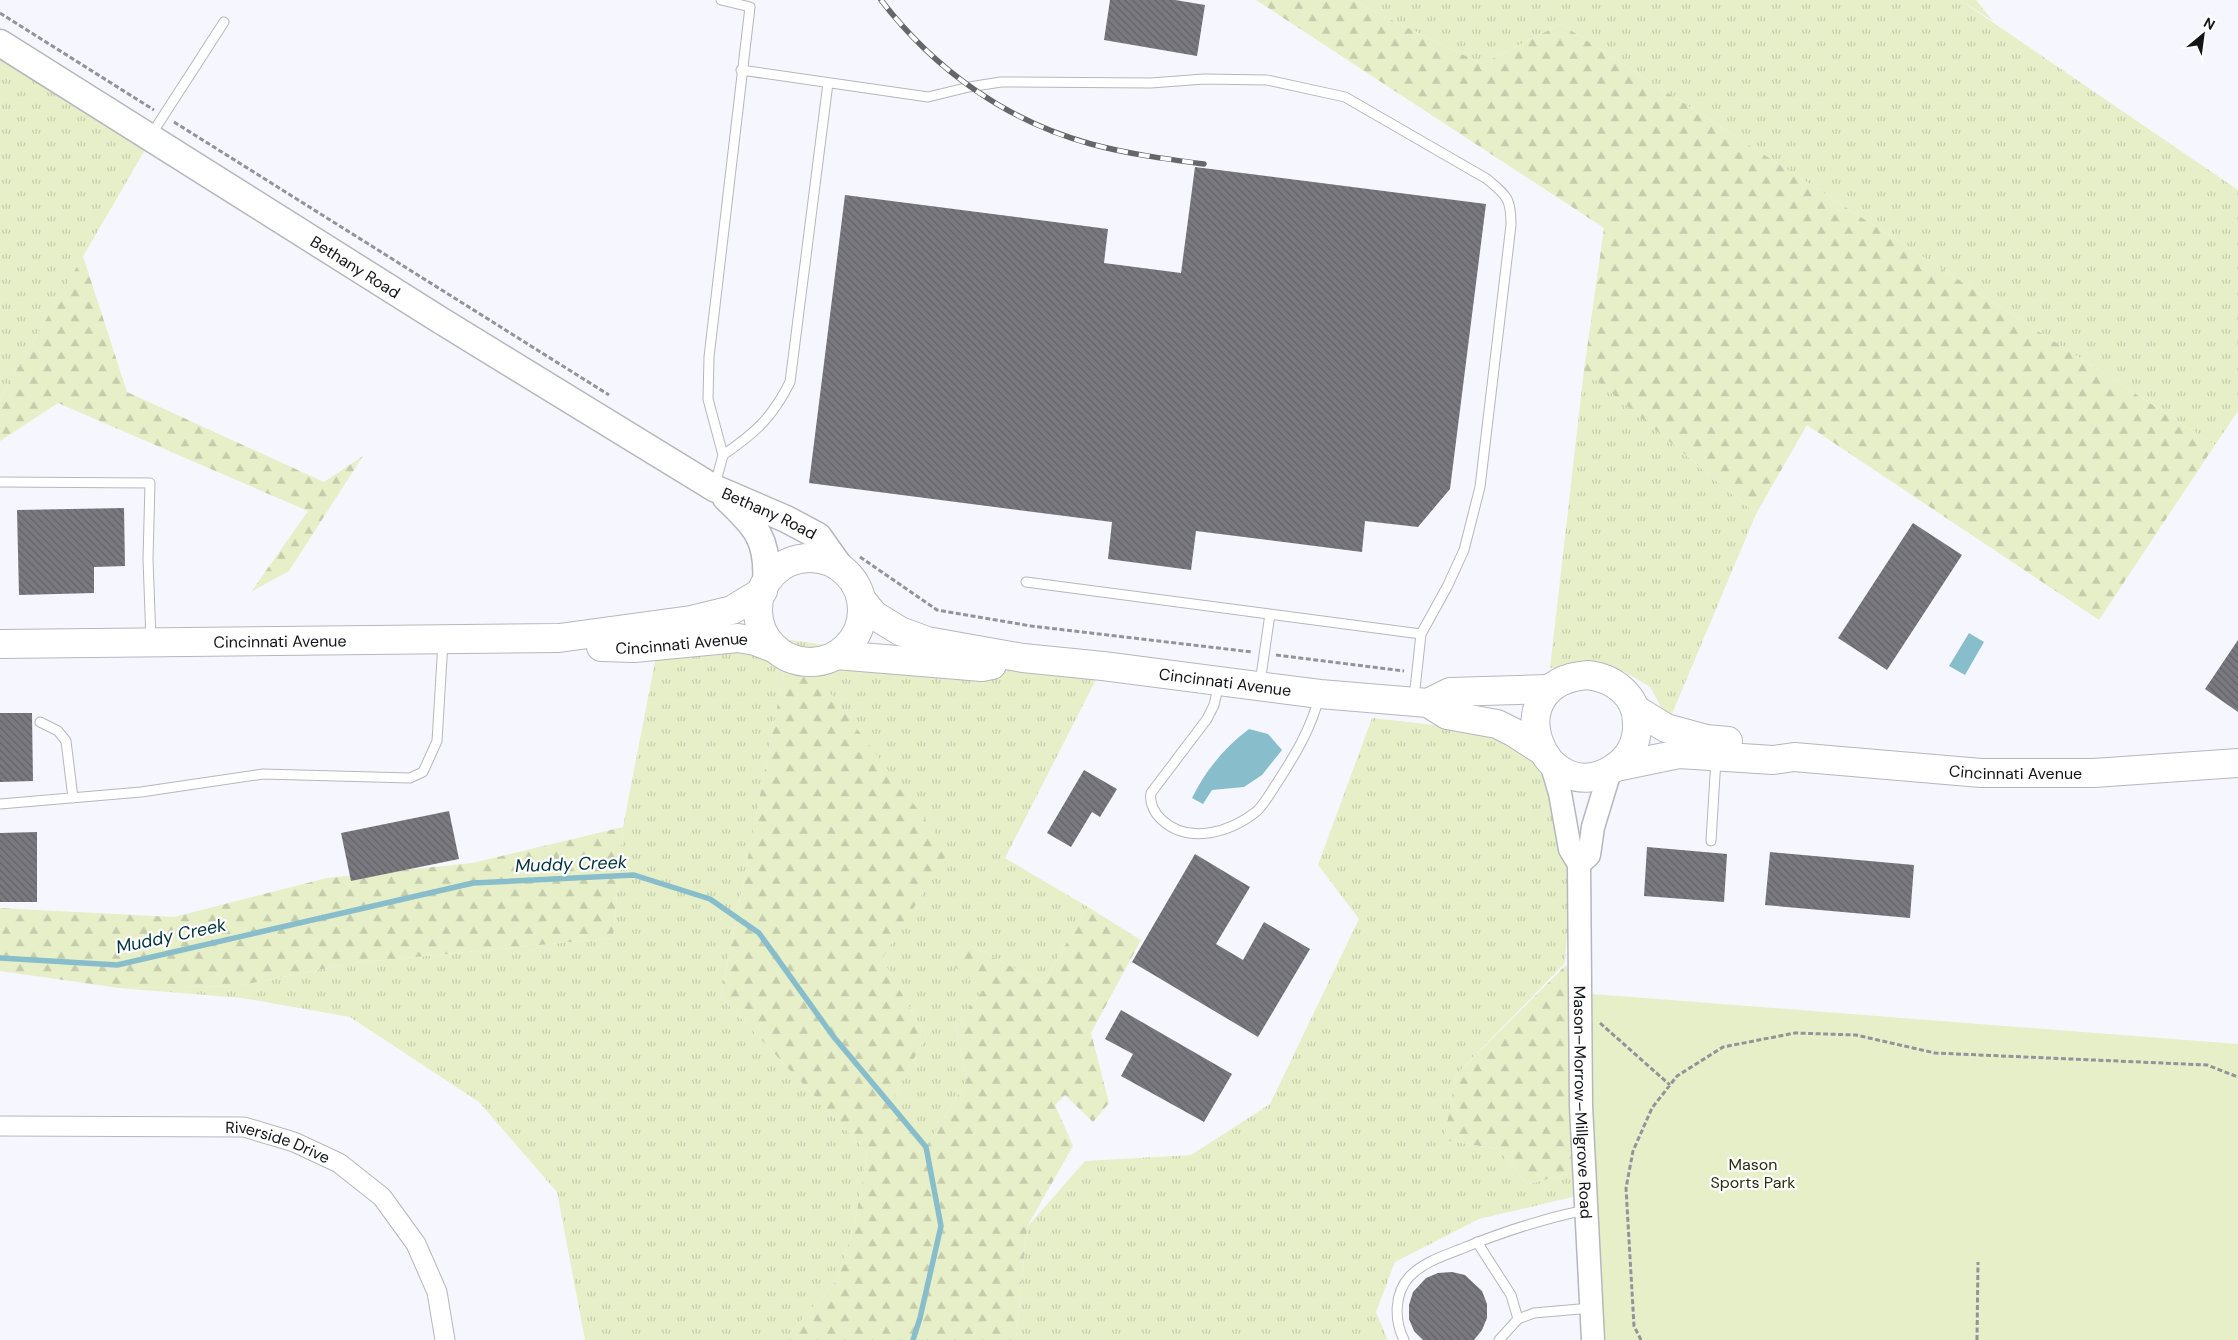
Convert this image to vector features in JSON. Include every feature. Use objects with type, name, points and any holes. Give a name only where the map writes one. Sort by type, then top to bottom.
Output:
[{"type":"main road","name":"Bethany Road","points":[[0,43],[157,126],[440,320],[714,488],[786,519],[818,536],[848,561]]},
{"type":"main road","name":"Bethany Road","points":[[714,488],[746,517],[760,537],[768,560],[765,587]]},
{"type":"main road","points":[[807,559],[848,561],[861,599],[863,614],[859,631],[849,646],[836,655],[817,662],[799,661],[784,655],[776,649],[762,631],[759,614],[760,598],[765,587],[777,571],[791,562],[807,559]]},
{"type":"main road","name":"Cincinnati Avenue","points":[[0,644],[559,638],[690,620],[732,610],[765,587]]},
{"type":"main road","name":"Cincinnati Avenue","points":[[861,599],[874,615],[900,631],[927,641],[1023,658],[1103,666],[1320,694],[1421,702],[1447,715],[1497,724],[1513,732],[1546,757]]},
{"type":"main road","name":"Cincinnati Avenue","points":[[559,638],[573,647],[634,648],[738,638],[755,641],[776,649]]},
{"type":"main road","name":"Cincinnati Avenue","points":[[836,655],[982,668],[1023,658]]},
{"type":"main road","points":[[1575,676],[1600,676],[1621,689],[1635,709],[1637,721],[1634,746],[1627,757],[1613,769],[1597,776],[1584,777],[1566,773],[1546,757],[1535,730],[1535,718],[1548,688],[1564,679],[1575,676]]},
{"type":"main road","name":"Cincinnati Avenue","points":[[1421,702],[1450,692],[1548,688]]},
{"type":"main road","name":"Cincinnati Avenue","points":[[1635,709],[1665,728],[1706,739],[1774,748],[1794,757]]},
{"type":"main road","name":"Cincinnati Avenue","points":[[1613,769],[1679,754],[1773,760],[1794,757],[1990,773],[2094,774],[2238,763]]},
{"type":"street","name":"Mason–Morrow–Millgrove Road","points":[[1546,757],[1560,793],[1570,849],[1579,864],[1581,1106],[1593,1340]]},
{"type":"street","points":[[1579,864],[1589,854],[1594,827],[1613,769]]},
{"type":"street","name":"Riverside Drive","points":[[0,1126],[244,1127],[303,1146],[339,1163],[382,1198],[416,1244],[437,1292],[445,1340]]},
{"type":"lane","points":[[714,488],[723,455],[708,399],[709,357],[741,70],[750,7],[721,0]]},
{"type":"lane","points":[[157,126],[224,22]]},
{"type":"lane","points":[[741,70],[928,97],[1001,82],[1151,83],[1204,79],[1267,80],[1345,97],[1487,179],[1503,193],[1511,205],[1511,225],[1480,487],[1464,550],[1447,587],[1421,634],[1417,673],[1421,702]]},
{"type":"lane","points":[[723,455],[753,435],[778,405],[790,382],[828,83]]},
{"type":"lane","points":[[0,482],[150,483],[148,559],[151,642]]},
{"type":"lane","points":[[1026,582],[1421,634]]},
{"type":"lane","points":[[1259,686],[1270,614]]},
{"type":"lane","points":[[0,804],[140,792],[263,774],[410,778],[423,772],[437,741],[443,639]]},
{"type":"lane","points":[[1220,681],[1214,705],[1207,719],[1151,793],[1151,804],[1158,817],[1169,827],[1182,833],[1195,835],[1212,833],[1242,821],[1258,809],[1297,752],[1313,719],[1320,694]]},
{"type":"lane","points":[[40,722],[58,731],[66,741],[73,798]]},
{"type":"lane","points":[[1711,841],[1716,756]]},
{"type":"lane","points":[[1404,1340],[1396,1315],[1398,1301],[1409,1277],[1419,1268],[1508,1229],[1586,1210]]},
{"type":"lane","points":[[1477,1242],[1511,1295],[1518,1320]]},
{"type":"lane","points":[[1499,1340],[1518,1320],[1534,1313],[1591,1308]]},
{"type":"path","points":[[0,13],[157,126],[610,396]]},
{"type":"path","points":[[848,561],[937,610],[1031,626],[1417,673]]},
{"type":"path","points":[[1598,1022],[1670,1085]]},
{"type":"path","points":[[1641,1340],[1634,1326],[1626,1188],[1633,1151],[1652,1108],[1677,1076],[1723,1047],[1795,1033],[1856,1034],[1935,1053],[2207,1065],[2238,1077]]},
{"type":"path","points":[[1977,1340],[1978,1262]]},
{"type":"green space","points":[[1256,0],[1351,0],[1482,64],[1561,24],[2215,445],[2099,620],[1807,425],[1756,514],[1584,370],[1604,228]]},
{"type":"green space","points":[[1351,0],[1960,0],[2238,190],[2238,411],[2215,445],[1561,24],[1482,64]]},
{"type":"green space","points":[[1960,0],[1976,0],[1993,21]]},
{"type":"green space","points":[[0,42],[152,138],[0,399]]},
{"type":"green space","points":[[83,256],[127,392],[324,482],[363,456],[289,571],[251,592],[308,511],[58,403],[0,441],[0,399]]},
{"type":"green space","points":[[1584,370],[1756,514],[1669,721],[1650,687],[1625,672],[1597,664],[1550,668]]},
{"type":"green space","points":[[777,635],[790,640],[874,651],[1103,666],[1005,858],[1088,907],[1043,983],[967,944],[984,989],[955,1026],[967,1080],[926,1147],[890,1103],[926,1036],[882,959],[948,851],[790,641],[721,997],[867,1152],[855,1223],[837,1280],[791,1332],[789,1340],[585,1340],[557,1192],[479,1102],[350,1017],[242,998],[119,988],[237,986],[353,963],[613,938],[623,827],[659,641]]},
{"type":"green space","points":[[790,640],[949,851],[882,959],[926,1036],[890,1103],[926,1147],[967,1080],[955,1026],[984,989],[955,967],[967,944],[1043,983],[1088,907],[1141,940],[1091,1033],[1109,1103],[1093,1122],[1065,1095],[1055,1105],[1073,1146],[1027,1227],[1016,1340],[789,1340],[791,1332],[837,1280],[855,1223],[867,1152],[721,997]]},
{"type":"green space","points":[[1372,718],[1478,730],[1511,742],[1534,763],[1548,784],[1571,868],[1565,963],[1456,1075],[1445,1140],[1498,1149],[1528,1184],[1584,1170],[1585,1194],[1479,1219],[1395,1262],[1376,1312],[1388,1340],[1016,1340],[1027,1227],[1085,1161],[1191,1155],[1270,1104],[1359,919],[1318,865]]},
{"type":"green space","points":[[623,827],[613,938],[353,963],[237,986],[119,988],[0,971],[0,908],[174,917],[327,878],[472,863]]},
{"type":"green space","points":[[1566,965],[1580,993],[1584,1170],[1528,1184],[1498,1149],[1444,1140],[1456,1075]]},
{"type":"green space","name":"Mason Sports Park","points":[[1580,993],[2238,1044],[2238,1340],[1593,1340]]},
{"type":"water","points":[[1969,633],[1984,642],[1965,675],[1949,666]]},
{"type":"water","points":[[1249,729],[1268,734],[1282,750],[1262,775],[1244,787],[1212,790],[1203,804],[1192,798],[1216,760]]},
{"type":"building","points":[[1110,0],[1175,0],[1205,5],[1197,56],[1104,40]]},
{"type":"building","points":[[1195,167],[1486,204],[1450,489],[1418,527],[1365,521],[1362,552],[1196,531],[1191,570],[1108,559],[1112,522],[809,483],[845,195],[1108,229],[1104,263],[1181,273]]},
{"type":"building","points":[[124,508],[125,566],[94,567],[94,593],[19,595],[17,510]]},
{"type":"building","points":[[1913,523],[1962,555],[1887,670],[1838,638]]},
{"type":"building","points":[[2238,640],[2238,712],[2205,689]]},
{"type":"building","points":[[0,713],[32,713],[33,781],[0,782]]},
{"type":"building","points":[[1084,770],[1117,789],[1100,817],[1092,812],[1071,847],[1047,833]]},
{"type":"building","points":[[449,811],[459,859],[351,881],[341,833]]},
{"type":"building","points":[[37,832],[37,902],[0,902],[0,833]]},
{"type":"building","points":[[1647,847],[1727,854],[1724,902],[1644,896]]},
{"type":"building","points":[[1770,852],[1914,865],[1910,918],[1765,905]]},
{"type":"building","points":[[1195,854],[1250,887],[1216,944],[1243,960],[1264,922],[1310,949],[1258,1037],[1132,962]]},
{"type":"building","points":[[1121,1010],[1232,1074],[1204,1122],[1121,1076],[1133,1054],[1105,1039]]},
{"type":"building","points":[[1452,1272],[1465,1275],[1482,1291],[1487,1304],[1487,1318],[1482,1330],[1474,1340],[1423,1340],[1414,1331],[1409,1319],[1409,1305],[1413,1292],[1426,1278],[1438,1273]]},
{"type":"waterway","name":"Muddy Creek","points":[[0,958],[117,965],[473,883],[634,875],[710,899],[759,933],[833,1036],[926,1147],[941,1226],[920,1318],[913,1340]]},
{"type":"railway","points":[[881,0],[924,48],[948,70],[1001,107],[1030,122],[1060,134],[1105,148],[1204,164]]}]
